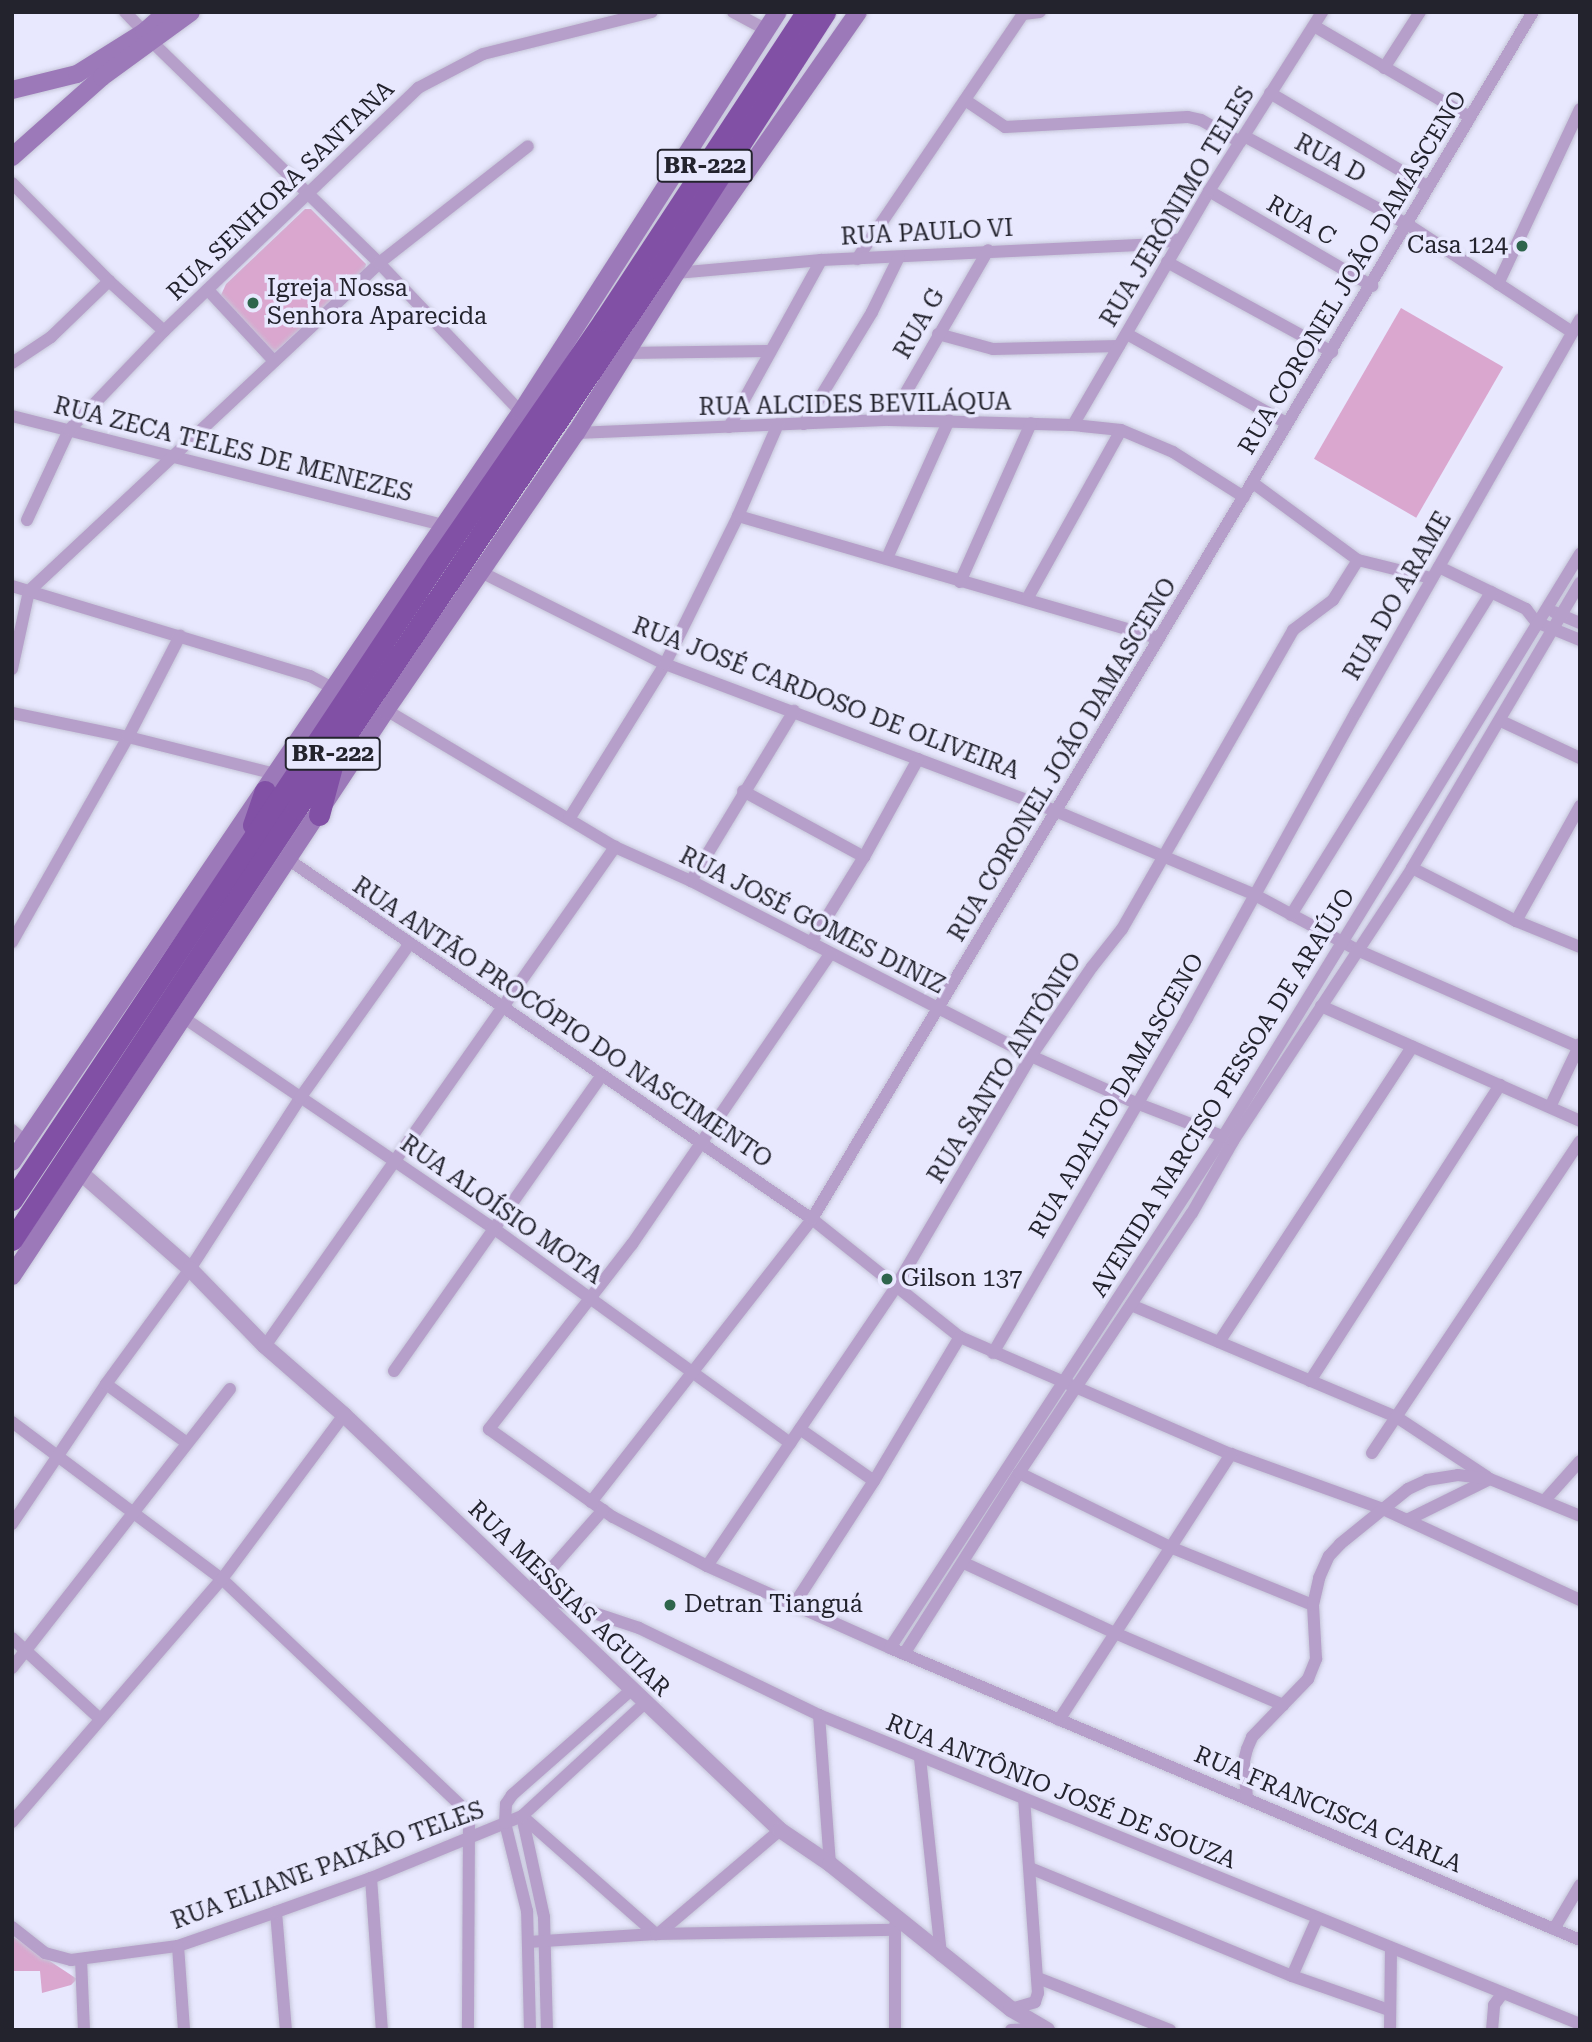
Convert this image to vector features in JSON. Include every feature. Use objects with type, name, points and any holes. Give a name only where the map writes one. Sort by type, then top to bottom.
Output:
[{"type":"highway","name":"BR-222","points":[[12,1200],[604,320],[806,12]]},
{"type":"highway","name":"BR-222","points":[[12,1240],[338,747],[667,271],[825,12]]},
{"type":"highway","points":[[318,815],[338,747]]},
{"type":"highway","points":[[243,853],[270,782]]},
{"type":"main road","points":[[12,158],[148,36],[167,12]]},
{"type":"main road","points":[[12,90],[78,74],[191,12]]},
{"type":"main road","name":"BR-222","points":[[12,1162],[19,1136],[270,782],[521,412],[778,12]]},
{"type":"main road","points":[[12,1276],[82,1174],[386,710],[576,433],[626,353],[667,271],[858,12]]},
{"type":"main road","points":[[78,74],[85,86],[84,95]]},
{"type":"street","points":[[125,12],[379,263],[521,412]]},
{"type":"street","name":"RUA SENHORA SANTANA","points":[[27,520],[69,430],[164,331],[418,88],[483,54],[652,12]]},
{"type":"street","points":[[733,12],[768,30]]},
{"type":"street","points":[[858,259],[1023,13],[1040,12]]},
{"type":"street","name":"RUA JERÔNIMO TELES","points":[[1073,425],[1209,191],[1322,12]]},
{"type":"street","points":[[1384,68],[1420,12]]},
{"type":"street","name":"RUA CORONEL JOÃO DAMASCENO","points":[[591,1502],[812,1219],[1058,812],[1286,423],[1372,286],[1533,12]]},
{"type":"street","points":[[1314,26],[1470,117]]},
{"type":"street","points":[[1270,93],[1428,187]]},
{"type":"street","name":"RUA D","points":[[965,100],[1005,127],[1188,117],[1201,120],[1407,224],[1573,332]]},
{"type":"street","points":[[1498,284],[1580,109]]},
{"type":"street","points":[[12,669],[29,591],[379,263],[528,146]]},
{"type":"street","points":[[12,183],[109,281],[164,331]]},
{"type":"street","name":"RUA C","points":[[1209,191],[1372,286]]},
{"type":"street","name":"RUA PAULO VI","points":[[667,271],[988,250],[1143,244],[1181,239]]},
{"type":"street","name":"RUA G","points":[[890,420],[988,250]]},
{"type":"street","points":[[804,424],[872,313],[899,257]]},
{"type":"street","points":[[729,427],[768,351],[821,260]]},
{"type":"street","points":[[1167,261],[1332,352]]},
{"type":"street","points":[[12,363],[51,337],[109,281]]},
{"type":"street","points":[[208,290],[273,360]]},
{"type":"street","name":"RUA DO ARAME","points":[[1255,895],[1580,319]]},
{"type":"street","points":[[938,334],[993,349],[1119,346]]},
{"type":"street","points":[[1127,334],[1286,423]]},
{"type":"street","points":[[626,353],[768,351]]},
{"type":"street","name":"RUA ZECA TELES DE MENEZES","points":[[12,416],[176,455],[443,525]]},
{"type":"street","name":"RUA ALCIDES BEVILÁQUA","points":[[576,433],[890,420],[1073,425],[1121,430],[1173,452],[1244,496]]},
{"type":"street","points":[[887,558],[949,420]]},
{"type":"street","points":[[960,582],[1031,423]]},
{"type":"street","points":[[569,819],[665,664],[738,516],[778,424]]},
{"type":"street","points":[[1027,599],[1121,430]]},
{"type":"street","points":[[1253,483],[1358,560],[1435,572],[1490,592],[1526,609],[1536,622],[1580,640]]},
{"type":"street","points":[[738,516],[1160,638]]},
{"type":"street","name":"AVENIDA NARCISO PESSOA DE ARAÚJO","points":[[890,1648],[1070,1385],[1228,1139],[1536,622],[1580,554]]},
{"type":"street","name":"RUA SANTO ANTÔNIO","points":[[707,1566],[895,1288],[1031,1056],[1092,967],[1122,929],[1293,630],[1333,600],[1358,560]]},
{"type":"street","name":"RUA JOSÉ CARDOSO DE OLIVEIRA","points":[[481,572],[665,664],[1058,812],[1255,895],[1343,944],[1579,1047]]},
{"type":"street","name":"AVENIDA NARCISO PESSOA DE ARAÚJO","points":[[904,1654],[964,1563],[1070,1385],[1131,1305],[1192,1213],[1228,1139],[1321,1006],[1412,868],[1580,583]]},
{"type":"street","points":[[12,586],[310,677],[333,688]]},
{"type":"street","points":[[1291,915],[1490,592]]},
{"type":"street","points":[[1526,609],[1545,608],[1580,623]]},
{"type":"street","points":[[12,942],[128,737],[180,636]]},
{"type":"street","name":"RUA JOSÉ GOMES DINIZ","points":[[386,710],[615,847],[691,881],[1031,1056],[1136,1103],[1228,1139]]},
{"type":"street","points":[[691,881],[743,791],[794,711]]},
{"type":"street","points":[[12,713],[128,737],[270,782]]},
{"type":"street","points":[[1501,721],[1580,758]]},
{"type":"street","points":[[811,943],[864,857],[918,759]]},
{"type":"street","points":[[743,791],[864,857]]},
{"type":"street","points":[[1516,921],[1580,806]]},
{"type":"street","points":[[265,1346],[505,1008],[615,847]]},
{"type":"street","name":"RUA ANTÃO PROCÓPIO DO NASCIMENTO","points":[[289,860],[601,1077],[812,1219],[895,1288],[960,1337],[1231,1454],[1383,1509],[1580,1600]]},
{"type":"street","points":[[1412,868],[1516,921],[1580,947]]},
{"type":"street","name":"RUA ADALTO DAMASCENO","points":[[993,1353],[1255,895]]},
{"type":"street","points":[[12,1524],[106,1384],[190,1269],[300,1098],[410,943]]},
{"type":"street","points":[[589,1299],[632,1244],[830,954]]},
{"type":"street","points":[[1321,1006],[1580,1121]]},
{"type":"street","name":"RUA ALOÍSIO MOTA","points":[[184,1018],[493,1228],[790,1443]]},
{"type":"street","points":[[1219,1342],[1412,1046]]},
{"type":"street","points":[[1550,1107],[1579,1047]]},
{"type":"street","points":[[394,1371],[601,1077]]},
{"type":"street","points":[[1310,1381],[1500,1085]]},
{"type":"street","points":[[1372,1453],[1398,1418],[1580,1141]]},
{"type":"street","name":"RUA MESSIAS AGUIAR","points":[[82,1174],[190,1269],[265,1346],[344,1415],[630,1691],[780,1830],[830,1864],[895,1924],[941,1955],[1010,2009],[1046,2029]]},
{"type":"street","name":"RUA FRANCISCA CARLA","points":[[589,1299],[489,1429],[603,1510],[707,1566],[793,1606],[1580,1940]]},
{"type":"street","points":[[1131,1305],[1398,1418],[1490,1479],[1580,1516]]},
{"type":"street","points":[[793,1606],[874,1481],[960,1337]]},
{"type":"street","points":[[106,1384],[187,1443]]},
{"type":"street","points":[[12,1668],[230,1389]]},
{"type":"street","points":[[12,1822],[99,1718],[222,1579],[344,1415]]},
{"type":"street","points":[[12,1422],[222,1579],[465,1810],[468,1816],[469,1838],[468,2030]]},
{"type":"street","points":[[800,1429],[874,1481]]},
{"type":"street","points":[[1059,1720],[1231,1454]]},
{"type":"street","points":[[1545,1500],[1580,1461]]},
{"type":"street","points":[[1019,1473],[1170,1547],[1313,1605]]},
{"type":"street","points":[[1247,1798],[1244,1761],[1252,1737],[1308,1679],[1316,1659],[1313,1605],[1319,1578],[1329,1556],[1408,1489],[1427,1480],[1458,1475],[1490,1479]]},
{"type":"street","points":[[1407,1520],[1490,1479]]},
{"type":"street","points":[[529,1591],[603,1510]]},
{"type":"street","points":[[964,1563],[1115,1633],[1283,1705]]},
{"type":"street","name":"RUA ANTÔNIO JOSÉ DE SOUZA","points":[[529,1591],[639,1629],[818,1715],[920,1758],[1580,2024]]},
{"type":"street","points":[[12,1638],[99,1718]]},
{"type":"street","name":"RUA ELIANE PAIXÃO TELES","points":[[505,1823],[506,1804],[512,1795],[630,1691]]},
{"type":"street","points":[[616,1704],[628,1719]]},
{"type":"street","name":"RUA ELIANE PAIXÃO TELES","points":[[12,1927],[45,1953],[58,1958],[82,1959],[178,1946],[276,1912],[371,1878],[522,1815],[645,1704]]},
{"type":"street","points":[[818,1715],[830,1864]]},
{"type":"street","points":[[579,1736],[593,1751]]},
{"type":"street","points":[[920,1758],[941,1955]]},
{"type":"street","points":[[1010,2009],[1035,2002],[1038,1993],[1024,1800]]},
{"type":"street","points":[[522,1815],[657,1934]]},
{"type":"street","points":[[522,1815],[544,1917],[547,2030]]},
{"type":"street","points":[[505,1823],[527,1911],[530,2030]]},
{"type":"street","points":[[657,1934],[780,1830]]},
{"type":"street","points":[[1030,1868],[1292,1976],[1389,2010]]},
{"type":"street","points":[[371,1878],[382,2030]]},
{"type":"street","points":[[1554,1929],[1580,1885]]},
{"type":"street","points":[[276,1912],[286,2030]]},
{"type":"street","points":[[1292,1976],[1317,1919]]},
{"type":"street","points":[[528,1942],[895,1924],[895,2030]]},
{"type":"street","points":[[178,1946],[184,2030]]},
{"type":"street","points":[[1390,2030],[1391,1950]]},
{"type":"street","points":[[82,1959],[84,2030]]},
{"type":"street","points":[[1038,1978],[1170,2030]]},
{"type":"street","points":[[1492,2030],[1494,2005],[1502,1994]]},
{"type":"street","points":[[1011,2030],[1046,2029]]},
{"type":"shaded area","points":[[305,209],[311,209],[366,264],[365,269],[273,354],[221,295],[226,284]]},
{"type":"shaded area","points":[[1401,308],[1503,367],[1416,518],[1314,459]]},
{"type":"shaded area","points":[[12,1936],[77,1979],[71,1985],[42,1993],[40,1971],[12,1971]]},
{"type":"place","name":"Casa 124","points":[[1522,246]]},
{"type":"place","name":"Igreja Nossa Senhora Aparecida","points":[[253,303]]},
{"type":"place","name":"Gilson 137","points":[[887,1279]]},
{"type":"place","name":"Detran Tianguá","points":[[670,1605]]}]
